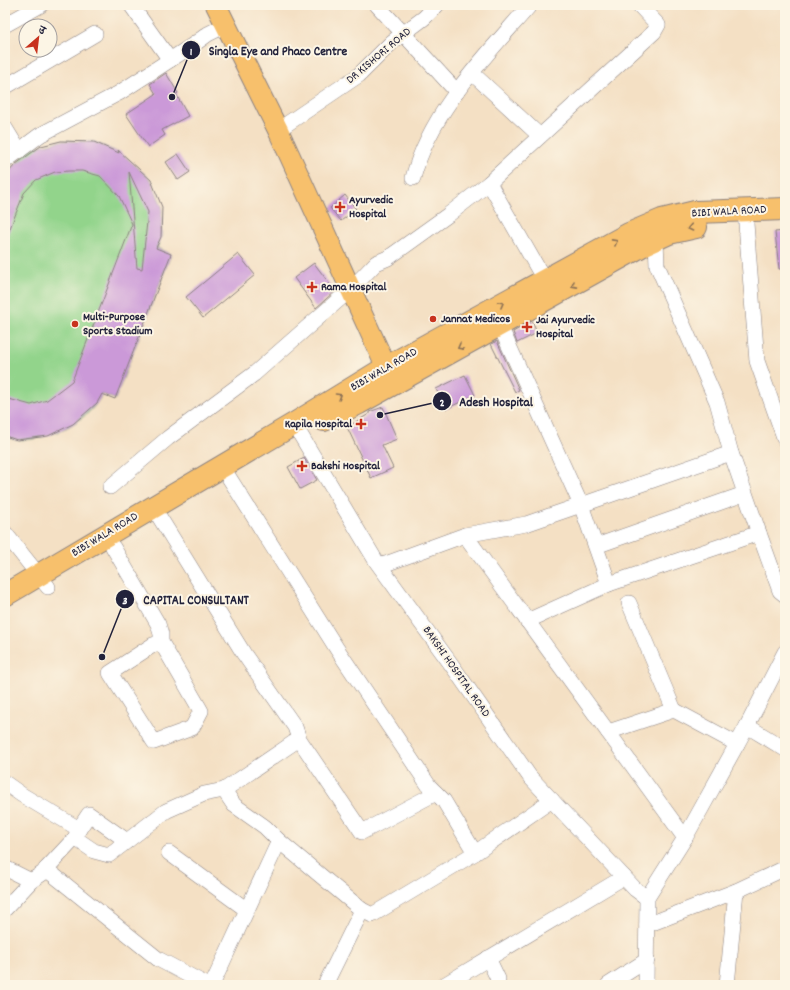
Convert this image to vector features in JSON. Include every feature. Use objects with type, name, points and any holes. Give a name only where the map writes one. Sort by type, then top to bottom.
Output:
[{"type":"highway","name":"BIBI WALA ROAD","points":[[5,595],[43,581],[297,428],[390,375],[545,280],[629,234],[662,220],[695,212],[745,218],[785,209]]},
{"type":"highway","points":[[390,375],[500,326],[669,234],[694,227],[745,218],[785,224]]},
{"type":"highway","points":[[5,610],[43,581],[113,547],[228,476],[297,428]]},
{"type":"main road","points":[[216,5],[278,130],[390,375]]},
{"type":"street","points":[[5,25],[41,5]]},
{"type":"street","points":[[131,5],[170,60]]},
{"type":"street","points":[[377,5],[457,92]]},
{"type":"street","name":"DR KISHORI ROAD","points":[[278,130],[359,75],[392,42],[424,18],[437,5]]},
{"type":"street","points":[[413,178],[416,165],[434,126],[472,73],[530,5]]},
{"type":"street","points":[[110,487],[168,438],[254,374],[351,289],[376,263],[388,258],[448,216],[489,183],[654,32],[658,25],[639,5]]},
{"type":"street","points":[[5,161],[40,135],[119,93],[208,34],[226,25]]},
{"type":"street","points":[[5,87],[95,34]]},
{"type":"street","points":[[472,73],[540,136]]},
{"type":"street","points":[[5,128],[19,151]]},
{"type":"street","points":[[489,183],[545,280]]},
{"type":"street","points":[[745,218],[757,361],[785,440]]},
{"type":"street","points":[[656,240],[657,265],[717,402],[744,494],[783,592]]},
{"type":"street","points":[[500,326],[581,505],[609,584]]},
{"type":"street","name":"BAKSHI HOSPITAL ROAD","points":[[297,428],[380,566],[530,777],[635,889],[647,898]]},
{"type":"street","points":[[380,566],[465,535],[526,524],[731,453]]},
{"type":"street","points":[[228,476],[337,649],[429,786],[444,801],[475,853]]},
{"type":"street","points":[[596,546],[744,494]]},
{"type":"street","points":[[160,518],[244,654],[295,727],[299,739],[362,832],[436,793]]},
{"type":"street","points":[[5,532],[43,581]]},
{"type":"street","points":[[527,621],[609,584],[759,534]]},
{"type":"street","points":[[465,535],[685,838]]},
{"type":"street","points":[[113,547],[158,624],[161,634],[160,642],[201,711],[192,728],[154,742],[110,673],[160,642]]},
{"type":"street","points":[[629,603],[674,710],[737,744]]},
{"type":"street","points":[[646,985],[648,925],[647,898],[685,838],[748,726],[785,652]]},
{"type":"street","points":[[608,732],[674,710]]},
{"type":"street","points":[[748,726],[785,749]]},
{"type":"street","points":[[5,783],[77,833],[94,851],[109,855],[166,811],[204,794],[224,790],[299,739]]},
{"type":"street","points":[[224,790],[234,805],[265,827],[279,841],[362,910],[372,915],[475,853],[552,800]]},
{"type":"street","points":[[5,909],[31,881],[43,873],[77,833],[89,814],[127,841]]},
{"type":"street","points":[[212,985],[279,841]]},
{"type":"street","points":[[169,853],[247,910]]},
{"type":"street","points":[[648,925],[736,891],[783,867]]},
{"type":"street","points":[[5,868],[31,881]]},
{"type":"street","points":[[46,869],[158,959],[208,985]]},
{"type":"street","points":[[444,985],[624,877]]},
{"type":"street","points":[[727,985],[736,891]]},
{"type":"street","points":[[325,985],[362,910]]},
{"type":"street","points":[[488,958],[498,979],[497,985]]},
{"type":"street","points":[[608,985],[647,960]]},
{"type":"green space","name":"Multi-Purpose Sports Stadium","points":[[61,141],[94,142],[123,155],[151,180],[162,207],[161,237],[157,248],[171,254],[115,399],[102,394],[96,404],[87,413],[66,428],[41,437],[16,440],[5,436],[5,175],[31,148]]},
{"type":"building","points":[[166,73],[178,93],[176,94],[188,116],[162,130],[165,135],[148,147],[126,114],[156,94],[150,84]]},
{"type":"building","points":[[61,141],[94,142],[119,153],[118,150],[151,180],[162,207],[161,237],[156,248],[171,254],[115,399],[102,394],[97,403],[73,424],[48,436],[17,440],[5,436],[5,398],[31,405],[47,400],[72,381],[132,224],[119,196],[100,176],[82,171],[55,172],[36,180],[24,193],[5,241],[5,176],[16,164],[41,146]],"holes":[[[129,172],[148,212],[142,269],[137,268]]]},
{"type":"building","points":[[178,154],[190,172],[178,180],[166,162]]},
{"type":"building","points":[[345,195],[356,209],[341,221],[330,208]]},
{"type":"building","points":[[785,231],[785,269],[779,269],[775,232]]},
{"type":"building","points":[[238,254],[255,275],[203,318],[186,297]]},
{"type":"building","points":[[314,263],[335,291],[316,308],[294,278]]},
{"type":"building","points":[[532,321],[537,333],[517,343],[513,332]]},
{"type":"building","points":[[497,341],[519,390],[515,392],[491,344]]},
{"type":"building","points":[[465,375],[475,395],[446,409],[436,389]]},
{"type":"building","points":[[383,407],[397,439],[382,445],[393,468],[371,478],[347,427],[369,414],[369,412]]},
{"type":"building","points":[[304,458],[317,480],[300,489],[288,467]]},
{"type":"place","name":"Singla Eye and Phaco Centre","points":[[172,97]]},
{"type":"place","name":"Ayurvedic Hospital","points":[[340,207]]},
{"type":"place","name":"Rama Hospital","points":[[312,287]]},
{"type":"place","name":"Jannat Medicos","points":[[433,319]]},
{"type":"place","name":"Multi-Purpose Sports Stadium","points":[[75,324]]},
{"type":"place","name":"Jai Ayurvedic Hospital","points":[[527,327]]},
{"type":"place","name":"Adesh Hospital","points":[[380,415]]},
{"type":"place","name":"Kapila Hospital","points":[[361,424]]},
{"type":"place","name":"Bakshi Hospital","points":[[302,466]]},
{"type":"place","name":"CAPITAL CONSULTANT","points":[[102,657]]}]
